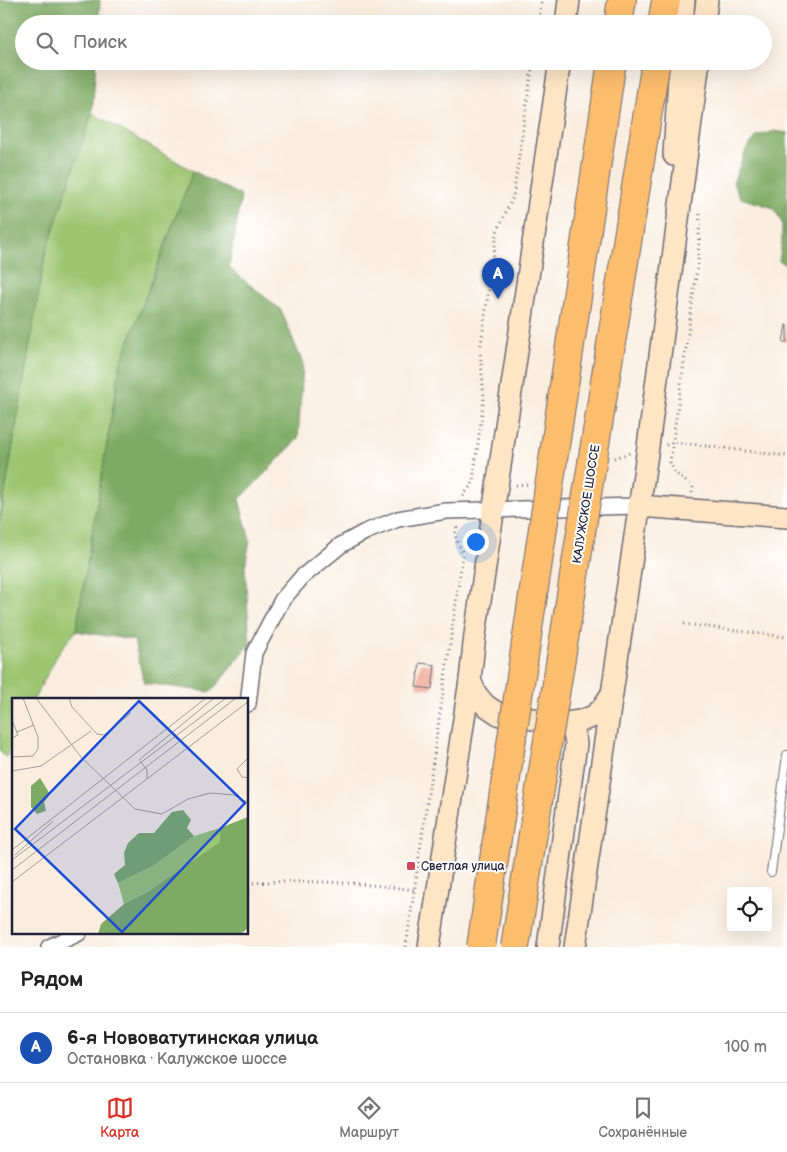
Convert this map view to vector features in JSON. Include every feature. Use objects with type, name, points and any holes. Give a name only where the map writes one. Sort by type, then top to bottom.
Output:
[{"type":"highway","points":[[620,15],[622,0]]},
{"type":"highway","points":[[664,15],[666,0]]},
{"type":"highway","points":[[480,947],[611,70]]},
{"type":"highway","name":"КАЛУЖСКОЕ ШОССЕ","points":[[515,947],[655,70]]},
{"type":"street","points":[[568,15],[570,0]]},
{"type":"street","points":[[683,15],[684,0]]},
{"type":"street","points":[[705,15],[707,0]]},
{"type":"street","points":[[429,947],[470,680],[559,70]]},
{"type":"street","points":[[661,353],[679,70]]},
{"type":"street","points":[[575,947],[661,353],[698,70]]},
{"type":"street","points":[[249,698],[254,653],[282,600],[302,577],[341,545],[365,532],[398,519],[452,510],[638,506],[787,517]]},
{"type":"street","points":[[470,680],[476,694],[485,705],[500,715],[566,723],[580,722],[592,716],[601,710],[611,694]]},
{"type":"street","points":[[548,947],[576,744],[575,734],[566,723]]},
{"type":"street","points":[[48,947],[77,934]]},
{"type":"lane","points":[[771,872],[787,755]]},
{"type":"path","points":[[540,15],[542,0]]},
{"type":"path","points":[[406,947],[463,554],[455,536],[452,510],[472,484],[484,397],[480,351],[497,232],[514,197],[532,70]]},
{"type":"path","points":[[690,510],[693,487],[672,468],[670,462],[673,442],[787,456]]},
{"type":"path","points":[[684,624],[787,638]]},
{"type":"path","points":[[249,883],[333,881],[375,884],[414,890]]},
{"type":"green space","points":[[0,0],[100,0],[99,15],[15,15],[15,70],[95,70],[92,113],[45,255],[0,521]]},
{"type":"green space","points":[[92,113],[193,171],[120,365],[76,631],[60,650],[35,698],[12,698],[12,744],[6,758],[0,752],[0,521],[45,255]]},
{"type":"green space","points":[[775,131],[787,133],[787,265],[779,261],[782,243],[782,223],[774,208],[741,198],[733,183],[746,150],[757,136]]},
{"type":"green space","points":[[193,171],[241,196],[229,268],[281,310],[303,364],[298,439],[239,500],[250,540],[245,567],[250,644],[211,692],[144,683],[134,640],[76,631],[120,365]]},
{"type":"building","points":[[786,325],[787,342],[783,342]]},
{"type":"building","points":[[420,663],[435,665],[432,689],[416,687]]},
{"type":"place","name":"6-я Нововатутинская улица","points":[[498,299]]},
{"type":"place","name":"Светлая улица","points":[[411,866]]}]
